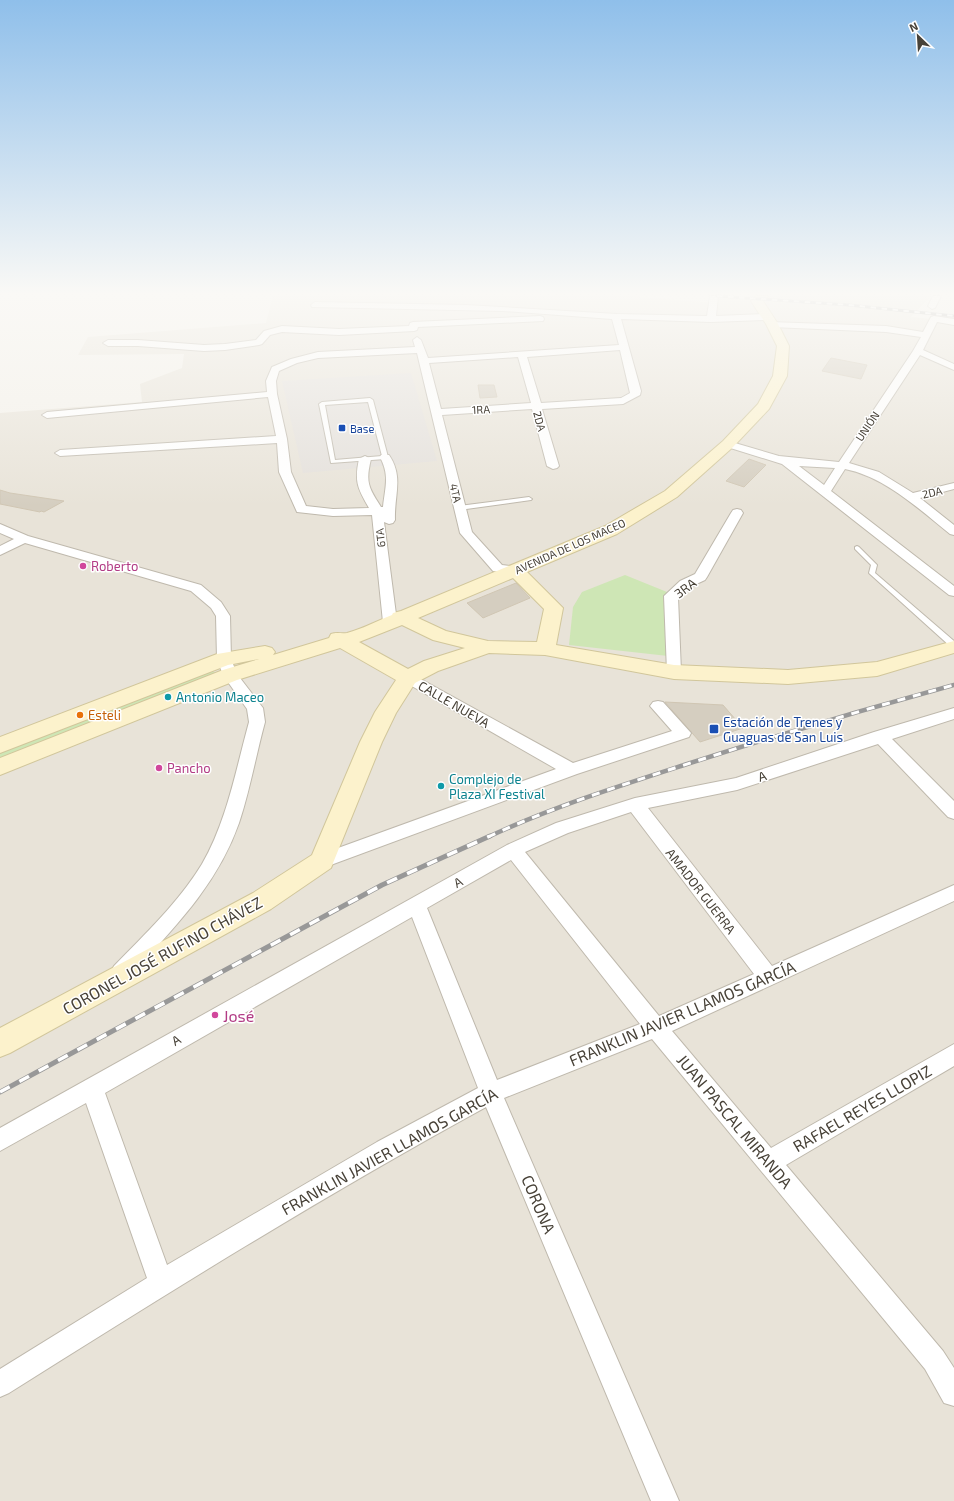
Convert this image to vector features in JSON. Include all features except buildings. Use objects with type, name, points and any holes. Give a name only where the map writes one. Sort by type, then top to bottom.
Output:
[{"type":"street","points":[[281,366],[275,369],[271,381],[272,394],[282,439],[285,472],[300,509],[314,511],[382,511]]},
{"type":"street","name":"4TA","points":[[425,366],[466,533],[498,568],[515,570]]},
{"type":"street","name":"2DA","points":[[525,366],[553,466]]},
{"type":"street","name":"1RA","points":[[437,412],[623,401],[635,396],[636,391],[629,366]]},
{"type":"street","name":"AVENIDA DE LOS MACEO","points":[[0,745],[227,667],[340,639],[395,619],[611,530],[671,494],[728,444],[764,406],[780,376],[781,366]]},
{"type":"street","name":"UNIÓN","points":[[825,491],[841,464],[908,366]]},
{"type":"street","points":[[47,415],[272,394]]},
{"type":"street","points":[[60,453],[282,439]]},
{"type":"street","points":[[728,444],[786,461],[841,464],[864,470],[889,483],[954,531]]},
{"type":"street","name":"6TA","points":[[385,457],[392,466],[392,487],[382,511],[395,619]]},
{"type":"street","name":"6TA","points":[[365,459],[363,468],[363,487],[382,511]]},
{"type":"street","points":[[786,461],[954,592]]},
{"type":"street","name":"2DA","points":[[909,497],[954,486]]},
{"type":"street","name":"3RA","points":[[674,672],[671,596],[685,584],[700,577],[737,513]]},
{"type":"street","points":[[0,528],[24,539],[196,588],[216,604],[223,616],[227,667],[255,708],[257,722],[230,823],[209,868],[180,908],[109,984]]},
{"type":"street","points":[[0,551],[24,539]]},
{"type":"street","points":[[515,570],[554,608],[545,649]]},
{"type":"street","points":[[395,619],[440,636],[488,647],[545,649],[674,672],[788,677],[877,669],[954,646]]},
{"type":"street","name":"CALLE NUEVA","points":[[340,639],[571,770]]},
{"type":"street","points":[[322,861],[371,742],[386,712],[408,678],[431,666],[488,647]]},
{"type":"street","points":[[365,653],[386,684],[388,699],[386,712]]},
{"type":"street","name":"AVENIDA DE LOS MACEO","points":[[0,767],[227,667]]},
{"type":"street","name":"CORONEL JOSÉ RUFINO CHÁVEZ","points":[[0,1043],[262,901],[322,861],[571,770],[683,733],[658,706]]},
{"type":"street","name":"A","points":[[0,1140],[513,850],[562,828],[635,804],[737,784],[954,713]]},
{"type":"street","points":[[880,736],[954,812]]},
{"type":"street","name":"AMADOR GUERRA","points":[[635,804],[768,977]]},
{"type":"street","name":"JUAN PASCAL MIRANDA","points":[[513,850],[656,1028],[770,1162],[934,1360],[954,1393]]},
{"type":"street","name":"FRANKLIN JAVIER LLAMOS GARCÍA","points":[[0,1384],[161,1283],[385,1150],[491,1093],[656,1028],[954,893]]},
{"type":"street","name":"CORONA","points":[[416,904],[491,1093],[665,1501]]},
{"type":"street","name":"RAFAEL REYES LLOPIZ","points":[[770,1162],[954,1054]]},
{"type":"street","points":[[92,1088],[161,1283]]},
{"type":"lane","points":[[370,400],[385,457],[333,462],[322,404],[370,400]]},
{"type":"lane","points":[[459,508],[529,499]]},
{"type":"lane","points":[[857,548],[874,565],[872,573],[954,646]]},
{"type":"shaded area","points":[[182,366],[954,366],[954,1501],[0,1501],[0,413],[142,402],[140,384],[182,368]]},
{"type":"shaded area","points":[[411,373],[437,461],[303,473],[282,381]]},
{"type":"green space","points":[[625,575],[667,592],[668,656],[569,645],[573,607],[582,592]]},
{"type":"green space","points":[[211,670],[215,673],[213,677],[0,760],[0,749]]},
{"type":"railway","points":[[488,837],[559,807],[657,774],[817,724],[954,685]]},
{"type":"railway","points":[[0,1092],[382,885],[490,836]]},
{"type":"place","name":"Base","points":[[342,428]]},
{"type":"place","name":"Roberto","points":[[83,566]]},
{"type":"place","name":"Antonio Maceo","points":[[168,697]]},
{"type":"place","name":"Esteli","points":[[80,715]]},
{"type":"place","name":"Estación de Trenes y Guaguas de San Luis","points":[[714,729]]},
{"type":"place","name":"Pancho","points":[[159,768]]},
{"type":"place","name":"Complejo de Plaza XI Festival","points":[[441,786]]},
{"type":"place","name":"José","points":[[215,1015]]}]
